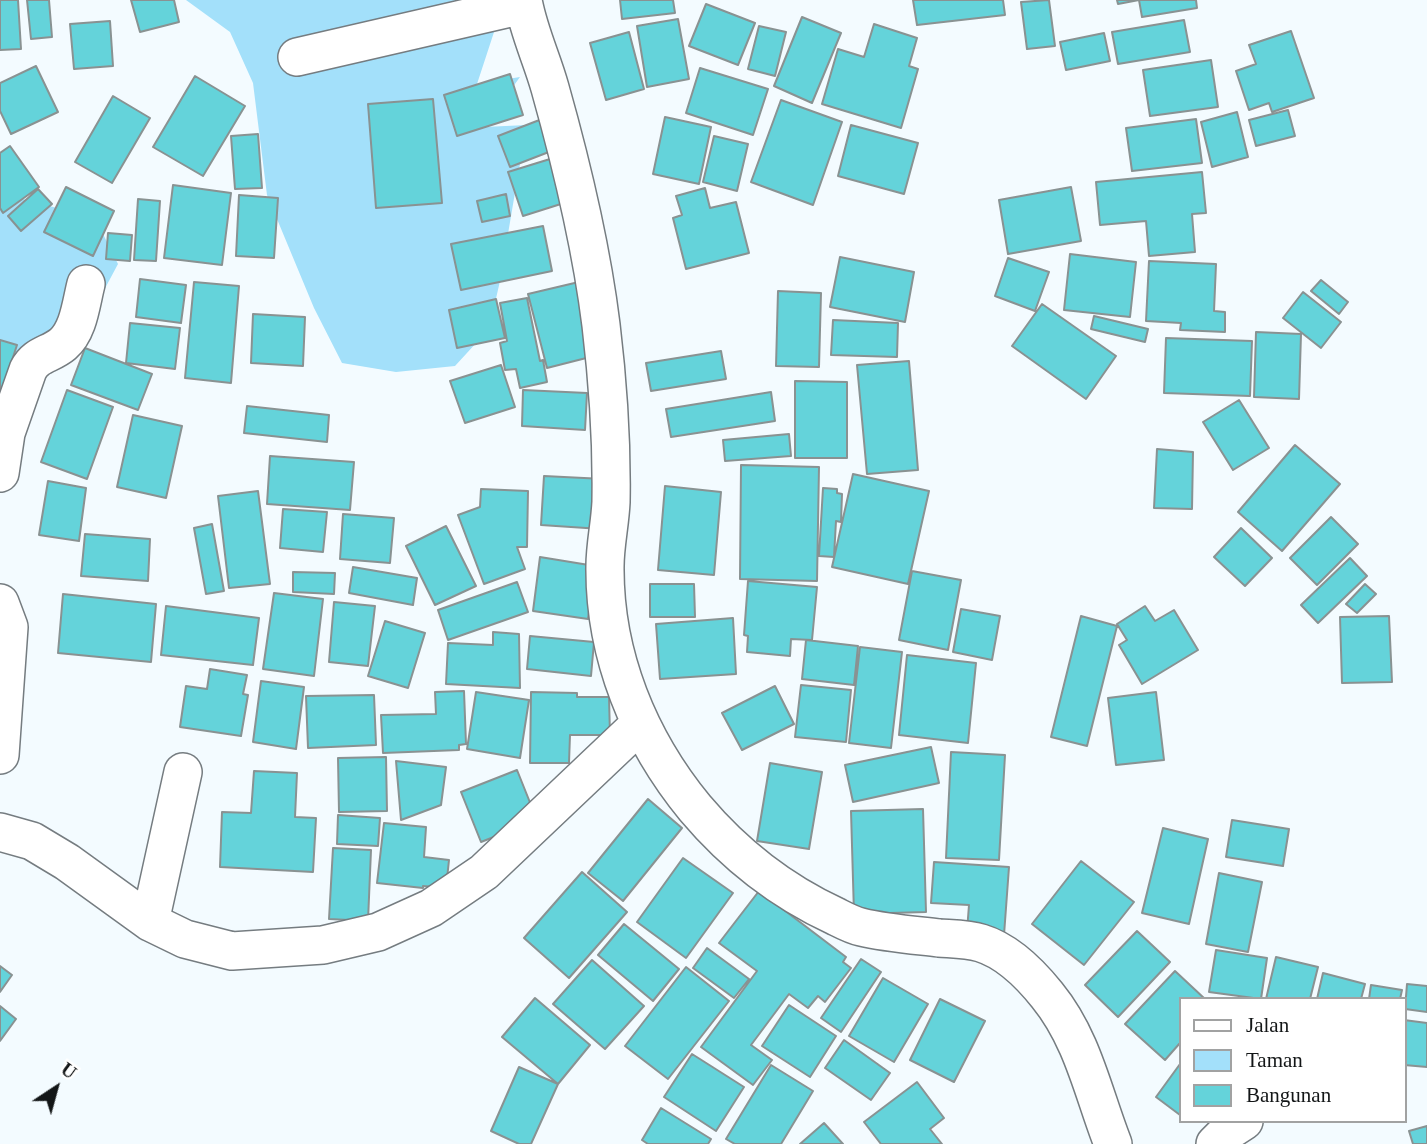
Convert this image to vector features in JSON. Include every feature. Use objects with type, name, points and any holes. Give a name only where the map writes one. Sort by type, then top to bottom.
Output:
[{"type":"street","points":[[297,57],[523,2],[550,88],[583,213],[601,327],[610,444],[611,505],[605,566],[608,621],[614,656],[640,724],[693,804],[719,835],[762,872],[813,905],[858,926],[907,935],[980,943],[996,950],[1031,977],[1063,1017],[1083,1056],[1113,1144]]},
{"type":"street","points":[[0,473],[6,433],[28,370],[32,362],[61,346],[73,332],[86,284]]},
{"type":"street","points":[[0,603],[9,627],[0,755]]},
{"type":"street","points":[[0,832],[32,841],[67,862],[150,922],[185,939],[232,951],[323,945],[378,932],[431,908],[484,872],[640,724]]},
{"type":"street","points":[[150,922],[183,772]]},
{"type":"street","points":[[1215,1144],[1241,1123]]},
{"type":"green space","points":[[186,0],[485,0],[496,26],[477,84],[520,77],[484,127],[527,125],[528,128],[489,329],[455,366],[396,372],[342,363],[314,308],[267,195],[253,83],[230,32]]},
{"type":"green space","points":[[0,193],[95,218],[118,264],[95,307],[8,358],[0,355]]},
{"type":"building","points":[[0,0],[18,0],[21,49],[0,50]]},
{"type":"building","points":[[27,0],[49,0],[52,37],[31,39]]},
{"type":"building","points":[[131,0],[174,0],[179,22],[140,32]]},
{"type":"building","points":[[620,0],[673,0],[675,13],[622,19]]},
{"type":"building","points":[[913,0],[1003,0],[1005,15],[917,25]]},
{"type":"building","points":[[1049,0],[1055,46],[1027,49],[1021,2]]},
{"type":"building","points":[[1117,0],[1139,0],[1118,4]]},
{"type":"building","points":[[1139,0],[1196,0],[1197,8],[1142,17]]},
{"type":"building","points":[[706,4],[755,23],[738,65],[689,46]]},
{"type":"building","points":[[802,17],[841,33],[812,103],[774,86]]},
{"type":"building","points":[[678,19],[689,79],[647,87],[637,26]]},
{"type":"building","points":[[1184,20],[1190,52],[1118,64],[1112,32]]},
{"type":"building","points":[[110,21],[113,66],[74,69],[70,24]]},
{"type":"building","points":[[874,24],[917,38],[909,66],[918,69],[901,128],[822,104],[838,49],[864,57]]},
{"type":"building","points":[[759,26],[786,32],[775,76],[748,69]]},
{"type":"building","points":[[1291,31],[1314,98],[1272,112],[1269,103],[1249,110],[1236,71],[1256,64],[1249,45]]},
{"type":"building","points":[[629,32],[644,89],[606,100],[590,43]]},
{"type":"building","points":[[1104,33],[1110,61],[1066,70],[1060,42]]},
{"type":"building","points":[[1211,60],[1218,107],[1150,116],[1143,70]]},
{"type":"building","points":[[36,66],[58,112],[11,134],[0,111],[0,83]]},
{"type":"building","points":[[700,68],[768,89],[753,135],[686,113]]},
{"type":"building","points":[[510,74],[523,115],[457,136],[444,95]]},
{"type":"building","points":[[195,76],[245,106],[203,176],[153,147]]},
{"type":"building","points":[[113,96],[150,118],[112,183],[75,162]]},
{"type":"building","points":[[433,99],[442,203],[376,208],[368,104]]},
{"type":"building","points":[[781,100],[842,122],[813,205],[751,182]]},
{"type":"building","points":[[1288,110],[1295,136],[1256,146],[1249,120]]},
{"type":"building","points":[[1237,112],[1248,157],[1212,167],[1201,122]]},
{"type":"building","points":[[665,117],[711,127],[699,184],[653,174]]},
{"type":"building","points":[[542,119],[554,150],[510,167],[498,136]]},
{"type":"building","points":[[1196,119],[1202,163],[1132,171],[1126,128]]},
{"type":"building","points":[[851,125],[918,143],[904,194],[838,176]]},
{"type":"building","points":[[258,134],[262,188],[235,189],[231,136]]},
{"type":"building","points":[[714,136],[748,144],[737,191],[703,182]]},
{"type":"building","points":[[10,146],[39,187],[3,213],[0,208],[0,153]]},
{"type":"building","points":[[550,159],[564,203],[523,216],[508,172]]},
{"type":"building","points":[[1202,172],[1206,213],[1192,214],[1195,252],[1149,256],[1146,221],[1100,225],[1096,182]]},
{"type":"building","points":[[173,185],[231,193],[222,265],[164,258]]},
{"type":"building","points":[[66,187],[114,211],[93,256],[44,232]]},
{"type":"building","points":[[1071,187],[1081,241],[1008,254],[999,200]]},
{"type":"building","points":[[705,188],[710,208],[736,202],[749,253],[686,269],[673,218],[682,215],[676,196]]},
{"type":"building","points":[[38,189],[52,204],[21,231],[8,216]]},
{"type":"building","points":[[506,194],[510,216],[482,222],[477,201]]},
{"type":"building","points":[[239,195],[278,198],[274,258],[236,256]]},
{"type":"building","points":[[138,199],[160,201],[156,261],[134,260]]},
{"type":"building","points":[[543,226],[552,271],[461,290],[451,244]]},
{"type":"building","points":[[108,233],[132,235],[130,261],[106,259]]},
{"type":"building","points":[[1070,254],[1136,262],[1130,317],[1064,310]]},
{"type":"building","points":[[840,257],[914,272],[905,322],[830,307]]},
{"type":"building","points":[[1008,258],[1049,272],[1035,311],[995,296]]},
{"type":"building","points":[[1149,261],[1216,264],[1214,311],[1225,312],[1225,332],[1180,330],[1181,323],[1146,321]]},
{"type":"building","points":[[140,279],[186,285],[181,323],[136,317]]},
{"type":"building","points":[[1321,280],[1348,302],[1339,314],[1311,291]]},
{"type":"building","points":[[583,281],[602,354],[547,368],[528,294]]},
{"type":"building","points":[[194,282],[239,286],[231,383],[185,378]]},
{"type":"building","points":[[778,291],[821,293],[819,367],[776,366]]},
{"type":"building","points":[[1303,292],[1341,322],[1321,348],[1283,318]]},
{"type":"building","points":[[527,298],[547,382],[520,388],[516,369],[505,370],[500,343],[507,341],[500,303]]},
{"type":"building","points":[[496,299],[505,338],[457,348],[449,310]]},
{"type":"building","points":[[1042,304],[1116,356],[1086,399],[1012,346]]},
{"type":"building","points":[[253,314],[305,317],[303,366],[251,363]]},
{"type":"building","points":[[1094,316],[1148,329],[1145,342],[1091,329]]},
{"type":"building","points":[[833,320],[898,323],[897,357],[831,355]]},
{"type":"building","points":[[130,323],[180,328],[175,369],[126,363]]},
{"type":"building","points":[[1256,332],[1301,334],[1299,399],[1254,397]]},
{"type":"building","points":[[1166,338],[1252,341],[1250,396],[1164,393]]},
{"type":"building","points":[[0,340],[17,345],[0,397]]},
{"type":"building","points":[[85,348],[152,374],[138,410],[71,385]]},
{"type":"building","points":[[721,351],[726,379],[651,391],[646,363]]},
{"type":"building","points":[[909,361],[918,470],[867,474],[857,365]]},
{"type":"building","points":[[501,365],[515,407],[465,423],[450,381]]},
{"type":"building","points":[[795,381],[847,382],[847,458],[795,458]]},
{"type":"building","points":[[67,390],[113,407],[87,479],[41,462]]},
{"type":"building","points":[[523,390],[587,393],[585,430],[522,426]]},
{"type":"building","points":[[771,392],[775,421],[671,437],[666,409]]},
{"type":"building","points":[[1239,400],[1269,448],[1233,470],[1203,422]]},
{"type":"building","points":[[247,406],[329,415],[327,442],[244,433]]},
{"type":"building","points":[[133,415],[182,426],[166,498],[117,487]]},
{"type":"building","points":[[789,434],[791,456],[725,461],[723,440]]},
{"type":"building","points":[[1295,445],[1340,484],[1282,551],[1238,512]]},
{"type":"building","points":[[1157,449],[1193,452],[1192,509],[1154,508]]},
{"type":"building","points":[[270,456],[354,462],[350,510],[267,504]]},
{"type":"building","points":[[741,465],[819,467],[817,581],[740,579]]},
{"type":"building","points":[[853,474],[929,491],[908,584],[832,567]]},
{"type":"building","points":[[544,476],[604,479],[601,529],[541,525]]},
{"type":"building","points":[[48,481],[86,488],[79,541],[39,535]]},
{"type":"building","points":[[665,486],[721,492],[714,575],[658,570]]},
{"type":"building","points":[[823,488],[837,489],[837,493],[842,494],[841,522],[836,521],[834,557],[819,556]]},
{"type":"building","points":[[481,489],[528,491],[527,547],[517,547],[525,569],[484,584],[458,515],[480,507]]},
{"type":"building","points":[[258,491],[270,584],[229,588],[218,496]]},
{"type":"building","points":[[283,509],[327,512],[323,552],[280,548]]},
{"type":"building","points":[[343,514],[394,518],[390,563],[340,559]]},
{"type":"building","points":[[1331,517],[1358,544],[1317,585],[1290,558]]},
{"type":"building","points":[[212,524],[224,591],[206,594],[194,528]]},
{"type":"building","points":[[446,526],[476,586],[435,605],[406,546]]},
{"type":"building","points":[[1241,528],[1272,558],[1245,586],[1214,557]]},
{"type":"building","points":[[85,534],[150,539],[148,581],[81,576]]},
{"type":"building","points":[[540,557],[595,566],[588,619],[533,611]]},
{"type":"building","points":[[1350,558],[1367,576],[1318,623],[1301,605]]},
{"type":"building","points":[[353,567],[417,578],[413,605],[349,593]]},
{"type":"building","points":[[912,571],[961,580],[948,650],[899,640]]},
{"type":"building","points":[[293,572],[335,573],[334,594],[293,592]]},
{"type":"building","points":[[748,581],[817,587],[812,640],[791,639],[790,656],[747,652],[748,636],[744,635]]},
{"type":"building","points":[[517,582],[528,612],[448,640],[438,610]]},
{"type":"building","points":[[650,584],[694,584],[695,617],[650,617]]},
{"type":"building","points":[[1365,584],[1376,594],[1357,613],[1346,604]]},
{"type":"building","points":[[274,593],[323,599],[314,676],[263,669]]},
{"type":"building","points":[[63,594],[156,604],[151,662],[58,653]]},
{"type":"building","points":[[334,602],[375,606],[368,666],[329,662]]},
{"type":"building","points":[[166,606],[259,618],[253,665],[161,655]]},
{"type":"building","points":[[1145,606],[1155,621],[1174,610],[1198,650],[1142,684],[1119,645],[1127,640],[1117,624]]},
{"type":"building","points":[[961,609],[1000,616],[992,660],[953,652]]},
{"type":"building","points":[[1081,616],[1117,626],[1087,746],[1051,737]]},
{"type":"building","points":[[1389,616],[1392,682],[1342,683],[1340,617]]},
{"type":"building","points":[[733,618],[736,674],[660,679],[656,624]]},
{"type":"building","points":[[385,621],[425,633],[408,688],[368,676]]},
{"type":"building","points":[[493,632],[519,634],[520,688],[446,684],[448,643],[493,645]]},
{"type":"building","points":[[530,636],[594,642],[591,676],[527,669]]},
{"type":"building","points":[[806,640],[858,646],[854,685],[802,679]]},
{"type":"building","points":[[860,647],[902,652],[891,748],[849,743]]},
{"type":"building","points":[[907,655],[976,663],[968,743],[899,735]]},
{"type":"building","points":[[210,669],[247,675],[243,694],[248,695],[241,736],[180,727],[186,686],[207,689]]},
{"type":"building","points":[[261,681],[304,687],[296,749],[253,742]]},
{"type":"building","points":[[801,685],[851,690],[846,742],[795,737]]},
{"type":"building","points":[[775,686],[794,724],[742,750],[722,713]]},
{"type":"building","points":[[464,691],[466,744],[459,745],[459,750],[383,753],[381,715],[436,714],[435,692]]},
{"type":"building","points":[[476,692],[529,700],[520,758],[467,749]]},
{"type":"building","points":[[531,692],[609,697],[610,735],[570,735],[569,763],[530,763]]},
{"type":"building","points":[[1156,692],[1164,760],[1116,765],[1108,698]]},
{"type":"building","points":[[374,695],[376,745],[308,748],[306,696]]},
{"type":"building","points":[[931,747],[939,783],[853,802],[845,765]]},
{"type":"building","points":[[951,752],[1005,755],[999,860],[946,858]]},
{"type":"building","points":[[386,757],[387,811],[339,812],[338,758]]},
{"type":"building","points":[[396,761],[446,767],[441,805],[401,820]]},
{"type":"building","points":[[770,763],[822,772],[809,849],[757,841]]},
{"type":"building","points":[[517,770],[537,820],[481,842],[461,792]]},
{"type":"building","points":[[254,771],[297,773],[295,817],[316,818],[313,872],[220,867],[222,812],[251,813]]},
{"type":"building","points":[[648,799],[682,828],[623,901],[588,873]]},
{"type":"building","points":[[923,809],[926,912],[854,914],[851,811]]},
{"type":"building","points":[[338,815],[380,818],[378,846],[337,844]]},
{"type":"building","points":[[1232,820],[1289,829],[1283,866],[1226,857]]},
{"type":"building","points":[[384,823],[426,827],[424,857],[449,860],[446,888],[377,883]]},
{"type":"building","points":[[1163,828],[1208,839],[1189,924],[1142,913]]},
{"type":"building","points":[[333,848],[371,850],[368,921],[329,919]]},
{"type":"building","points":[[683,858],[733,893],[686,958],[637,922]]},
{"type":"building","points":[[1081,861],[1134,902],[1084,965],[1032,924]]},
{"type":"building","points":[[934,862],[1009,867],[1004,935],[967,931],[969,905],[931,903]]},
{"type":"building","points":[[582,872],[627,912],[569,978],[524,938]]},
{"type":"building","points":[[1219,873],[1262,882],[1248,952],[1206,944]]},
{"type":"building","points":[[759,891],[846,957],[843,962],[851,968],[825,1002],[818,996],[808,1008],[789,994],[751,1045],[772,1060],[753,1085],[701,1047],[757,971],[719,943]]},
{"type":"building","points":[[624,924],[679,969],[653,1001],[598,955]]},
{"type":"building","points":[[1137,931],[1170,962],[1118,1017],[1085,985]]},
{"type":"building","points":[[707,948],[749,979],[734,998],[693,968]]},
{"type":"building","points":[[1216,950],[1267,958],[1261,997],[1209,992]]},
{"type":"building","points":[[1276,957],[1318,967],[1310,997],[1266,997]]},
{"type":"building","points":[[861,959],[881,972],[841,1032],[821,1018]]},
{"type":"building","points":[[592,960],[644,1006],[605,1049],[553,1004]]},
{"type":"building","points":[[0,966],[12,975],[0,992]]},
{"type":"building","points":[[686,967],[729,1001],[668,1079],[625,1046]]},
{"type":"building","points":[[1175,971],[1203,997],[1178,997],[1178,1045],[1165,1060],[1125,1024]]},
{"type":"building","points":[[1323,973],[1365,984],[1362,997],[1317,997]]},
{"type":"building","points":[[883,978],[928,1004],[894,1062],[849,1036]]},
{"type":"building","points":[[1407,984],[1427,986],[1427,1012],[1406,1009]]},
{"type":"building","points":[[1371,985],[1402,990],[1400,997],[1369,997]]},
{"type":"building","points":[[535,998],[590,1045],[558,1084],[502,1037]]},
{"type":"building","points":[[940,999],[985,1021],[954,1082],[910,1060]]},
{"type":"building","points":[[789,1005],[836,1036],[810,1077],[762,1046]]},
{"type":"building","points":[[0,1006],[16,1019],[0,1041]]},
{"type":"building","points":[[1406,1020],[1427,1023],[1427,1067],[1406,1065]]},
{"type":"building","points":[[844,1040],[890,1073],[871,1100],[825,1068]]},
{"type":"building","points":[[692,1054],[744,1087],[716,1131],[664,1097]]},
{"type":"building","points":[[771,1065],[813,1091],[781,1144],[735,1144],[726,1139]]},
{"type":"building","points":[[519,1067],[558,1084],[531,1144],[519,1144],[491,1131]]},
{"type":"building","points":[[1178,1067],[1178,1114],[1156,1097]]},
{"type":"building","points":[[917,1082],[944,1118],[930,1129],[942,1144],[881,1144],[864,1122]]},
{"type":"building","points":[[661,1108],[711,1139],[708,1144],[648,1144],[642,1140]]},
{"type":"building","points":[[824,1123],[843,1144],[800,1144]]},
{"type":"building","points":[[1427,1126],[1427,1144],[1413,1144],[1409,1131]]}]
